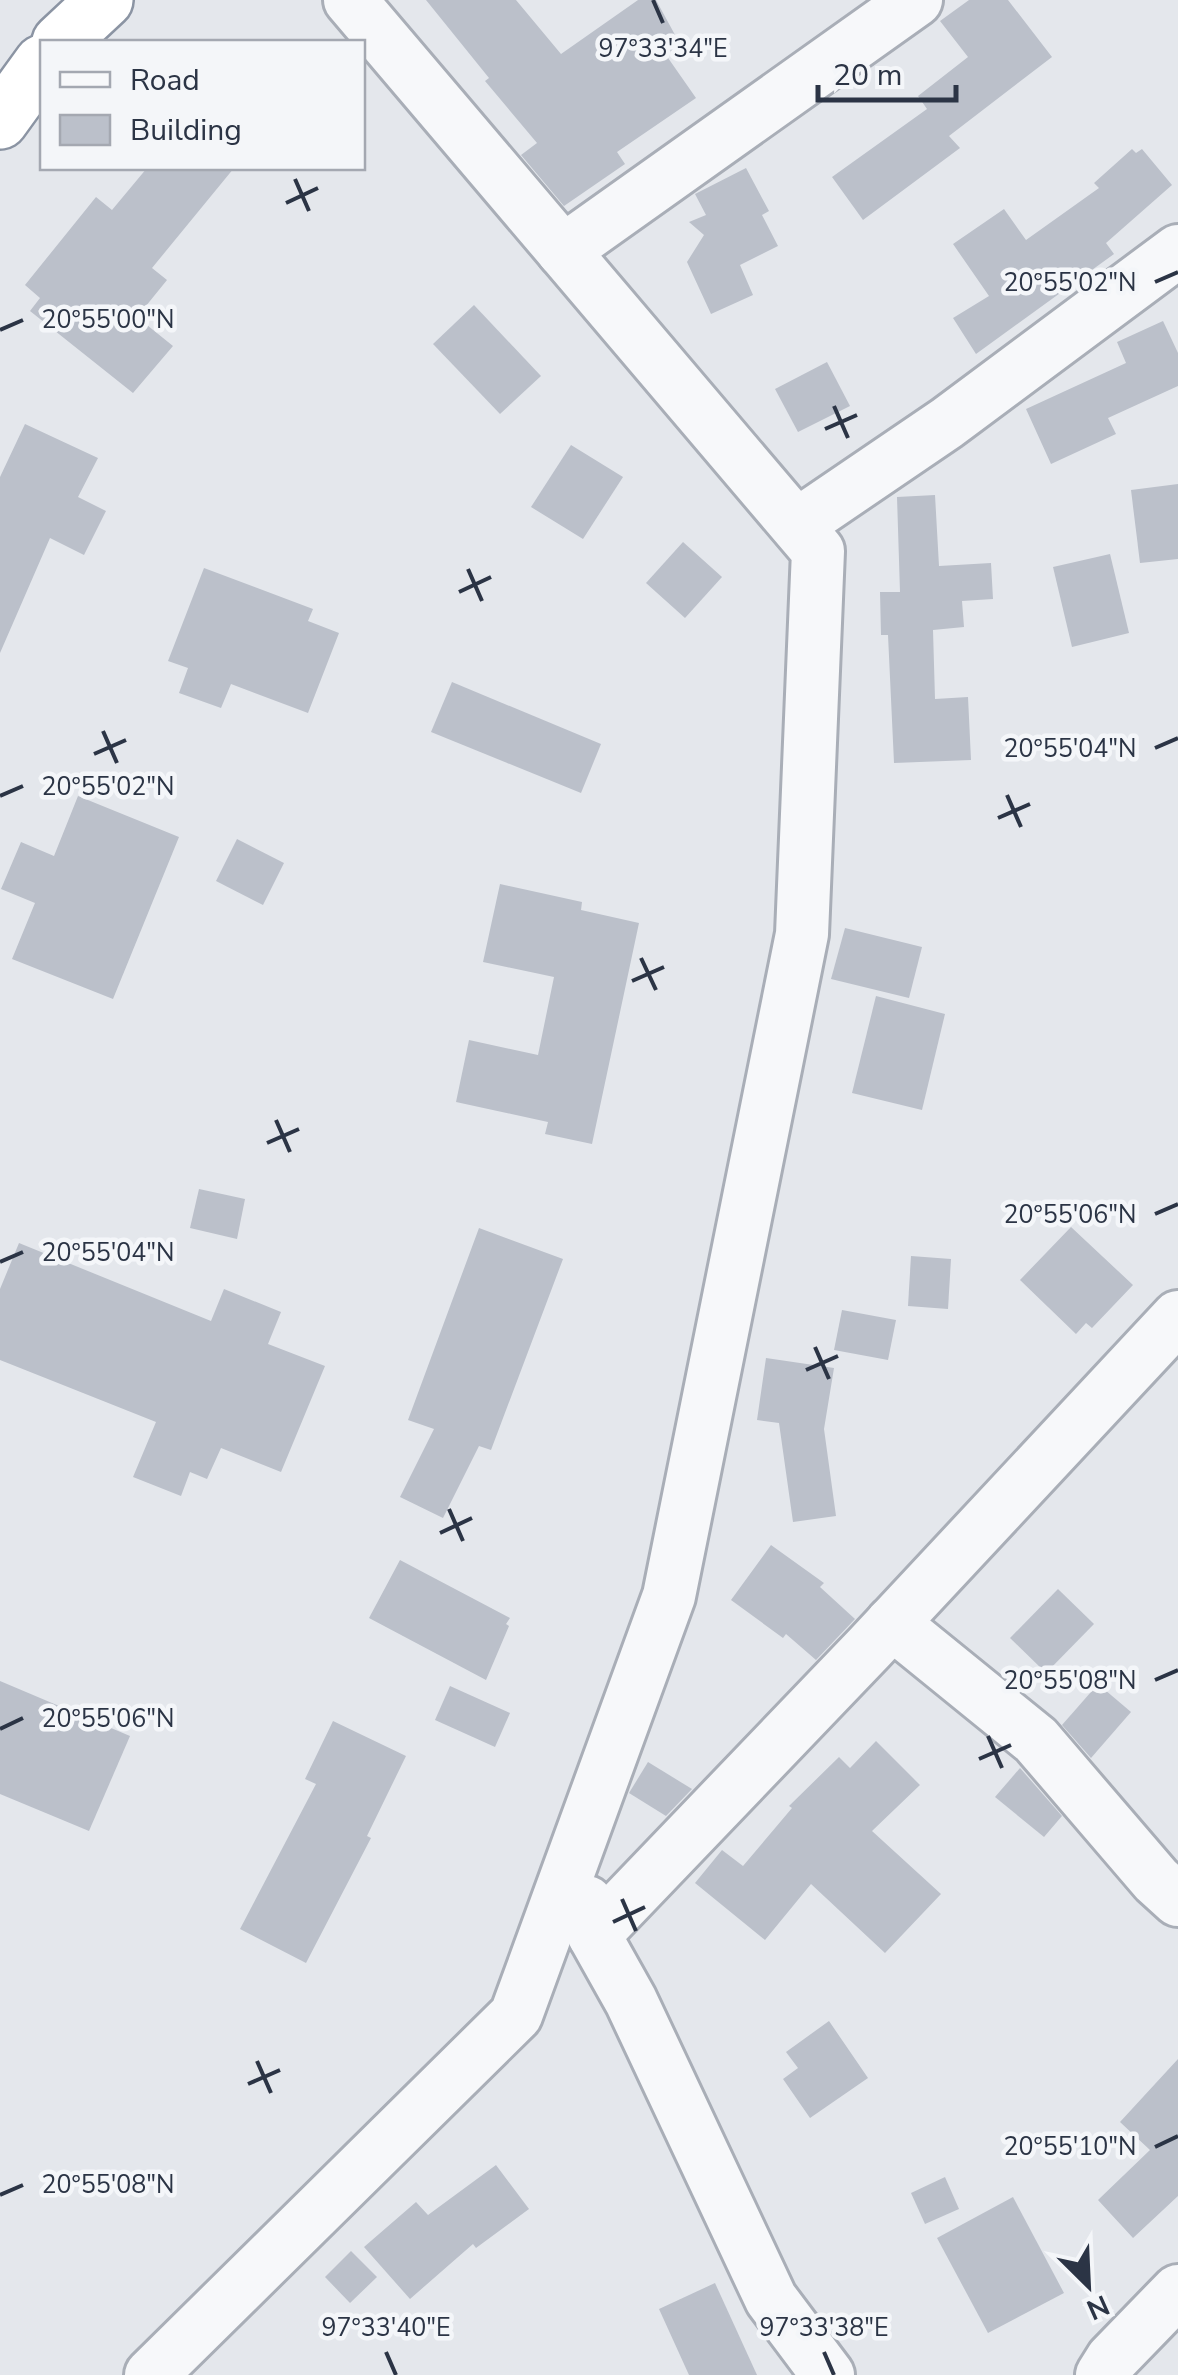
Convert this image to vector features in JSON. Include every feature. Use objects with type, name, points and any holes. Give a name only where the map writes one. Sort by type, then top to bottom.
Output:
[{"type":"highway","points":[[62,40],[105,0]]},
{"type":"highway","points":[[0,121],[40,66]]},
{"type":"street","points":[[151,2375],[516,2015],[669,1596],[802,934],[818,551],[350,0]]},
{"type":"street","points":[[564,251],[916,0]]},
{"type":"street","points":[[796,525],[947,423],[1178,251]]},
{"type":"street","points":[[594,1935],[1178,1317]]},
{"type":"street","points":[[892,1623],[1036,1740],[1156,1880],[1178,1900]]},
{"type":"street","points":[[576,1850],[594,1935],[630,2001],[771,2299],[828,2375]]},
{"type":"street","points":[[1102,2375],[1178,2292]]},
{"type":"building","points":[[426,0],[516,0],[561,54],[638,0],[656,0],[680,44],[666,55],[696,98],[617,152],[625,164],[564,206],[521,155],[537,143],[485,81],[489,78]]},
{"type":"building","points":[[969,0],[1008,0],[1052,57],[949,136],[960,148],[863,220],[832,177],[927,109],[918,96],[968,57],[940,21]]},
{"type":"building","points":[[1132,149],[1136,153],[1142,149],[1172,185],[1106,243],[1114,254],[976,354],[953,318],[989,296],[953,244],[1004,209],[1026,240],[1099,188],[1094,183]]},
{"type":"building","points":[[746,168],[769,211],[762,215],[778,246],[740,265],[753,295],[711,314],[687,262],[704,235],[689,222],[706,215],[695,194]]},
{"type":"building","points":[[145,170],[232,170],[152,268],[167,280],[137,317],[173,346],[133,393],[30,311],[40,298],[25,285],[96,197],[112,210]]},
{"type":"building","points":[[474,305],[541,376],[500,414],[433,344]]},
{"type":"building","points":[[1163,321],[1178,353],[1178,386],[1108,418],[1116,434],[1051,464],[1026,409],[1126,363],[1117,342]]},
{"type":"building","points":[[827,362],[850,406],[798,432],[775,389]]},
{"type":"building","points":[[25,424],[98,458],[78,497],[106,511],[84,555],[50,538],[0,653],[0,477]]},
{"type":"building","points":[[571,445],[623,477],[583,539],[531,507]]},
{"type":"building","points":[[1178,484],[1178,559],[1140,563],[1131,490]]},
{"type":"building","points":[[935,495],[939,566],[991,563],[993,599],[962,601],[964,627],[933,630],[935,699],[968,697],[971,760],[894,763],[888,635],[881,635],[880,592],[900,592],[897,497]]},
{"type":"building","points":[[683,542],[722,577],[685,618],[646,583]]},
{"type":"building","points":[[1110,554],[1129,633],[1072,647],[1053,567]]},
{"type":"building","points":[[204,568],[313,609],[308,621],[339,633],[308,713],[231,684],[221,708],[179,693],[188,668],[168,661]]},
{"type":"building","points":[[452,682],[601,744],[581,793],[431,732]]},
{"type":"building","points":[[78,796],[179,837],[113,999],[12,959],[35,903],[1,889],[21,842],[54,856]]},
{"type":"building","points":[[237,839],[284,863],[263,905],[216,881]]},
{"type":"building","points":[[500,884],[582,902],[581,910],[639,923],[592,1144],[545,1134],[548,1122],[456,1102],[469,1040],[538,1055],[554,977],[483,962]]},
{"type":"building","points":[[845,928],[922,947],[909,998],[831,979]]},
{"type":"building","points":[[876,996],[945,1014],[922,1110],[852,1093]]},
{"type":"building","points":[[199,1189],[245,1199],[237,1239],[190,1228]]},
{"type":"building","points":[[1071,1227],[1133,1285],[1092,1328],[1086,1323],[1076,1334],[1020,1280]]},
{"type":"building","points":[[479,1228],[563,1259],[491,1450],[479,1446],[443,1518],[400,1497],[434,1429],[408,1420]]},
{"type":"building","points":[[19,1243],[211,1321],[224,1289],[281,1312],[268,1344],[325,1366],[281,1472],[221,1448],[207,1479],[190,1472],[181,1496],[133,1477],[156,1422],[0,1360],[0,1289]]},
{"type":"building","points":[[911,1256],[951,1259],[948,1309],[908,1306]]},
{"type":"building","points":[[842,1310],[896,1320],[888,1360],[834,1350]]},
{"type":"building","points":[[766,1358],[834,1368],[824,1429],[836,1516],[793,1522],[779,1423],[757,1420]]},
{"type":"building","points":[[771,1545],[824,1583],[820,1587],[855,1619],[816,1660],[786,1634],[783,1638],[731,1600]]},
{"type":"building","points":[[400,1560],[510,1618],[486,1680],[369,1618]]},
{"type":"building","points":[[1058,1589],[1094,1624],[1046,1673],[1010,1638]]},
{"type":"building","points":[[0,1681],[130,1736],[89,1831],[0,1794]]},
{"type":"building","points":[[1098,1684],[1131,1712],[1091,1758],[1062,1725]]},
{"type":"building","points":[[450,1686],[510,1713],[495,1747],[435,1720]]},
{"type":"building","points":[[333,1721],[406,1756],[367,1836],[371,1838],[306,1963],[240,1929],[316,1784],[305,1779]]},
{"type":"building","points":[[876,1741],[920,1785],[872,1831],[941,1894],[885,1953],[811,1884],[765,1940],[695,1883],[722,1850],[743,1866],[792,1808],[789,1806],[839,1757],[850,1768]]},
{"type":"building","points":[[648,1762],[692,1789],[666,1816],[629,1793]]},
{"type":"building","points":[[1020,1768],[1062,1816],[1044,1837],[995,1797]]},
{"type":"building","points":[[829,2021],[868,2078],[810,2118],[783,2079],[798,2068],[786,2052]]},
{"type":"building","points":[[1178,2059],[1178,2196],[1133,2238],[1098,2200],[1150,2150],[1120,2122]]},
{"type":"building","points":[[496,2165],[529,2209],[476,2248],[473,2244],[410,2299],[364,2247],[416,2202],[428,2215]]},
{"type":"building","points":[[945,2177],[959,2209],[925,2224],[911,2193]]},
{"type":"building","points":[[1013,2197],[1064,2293],[988,2333],[937,2238]]},
{"type":"building","points":[[351,2251],[377,2277],[350,2303],[325,2277]]},
{"type":"building","points":[[715,2283],[757,2375],[689,2375],[659,2309]]}]
